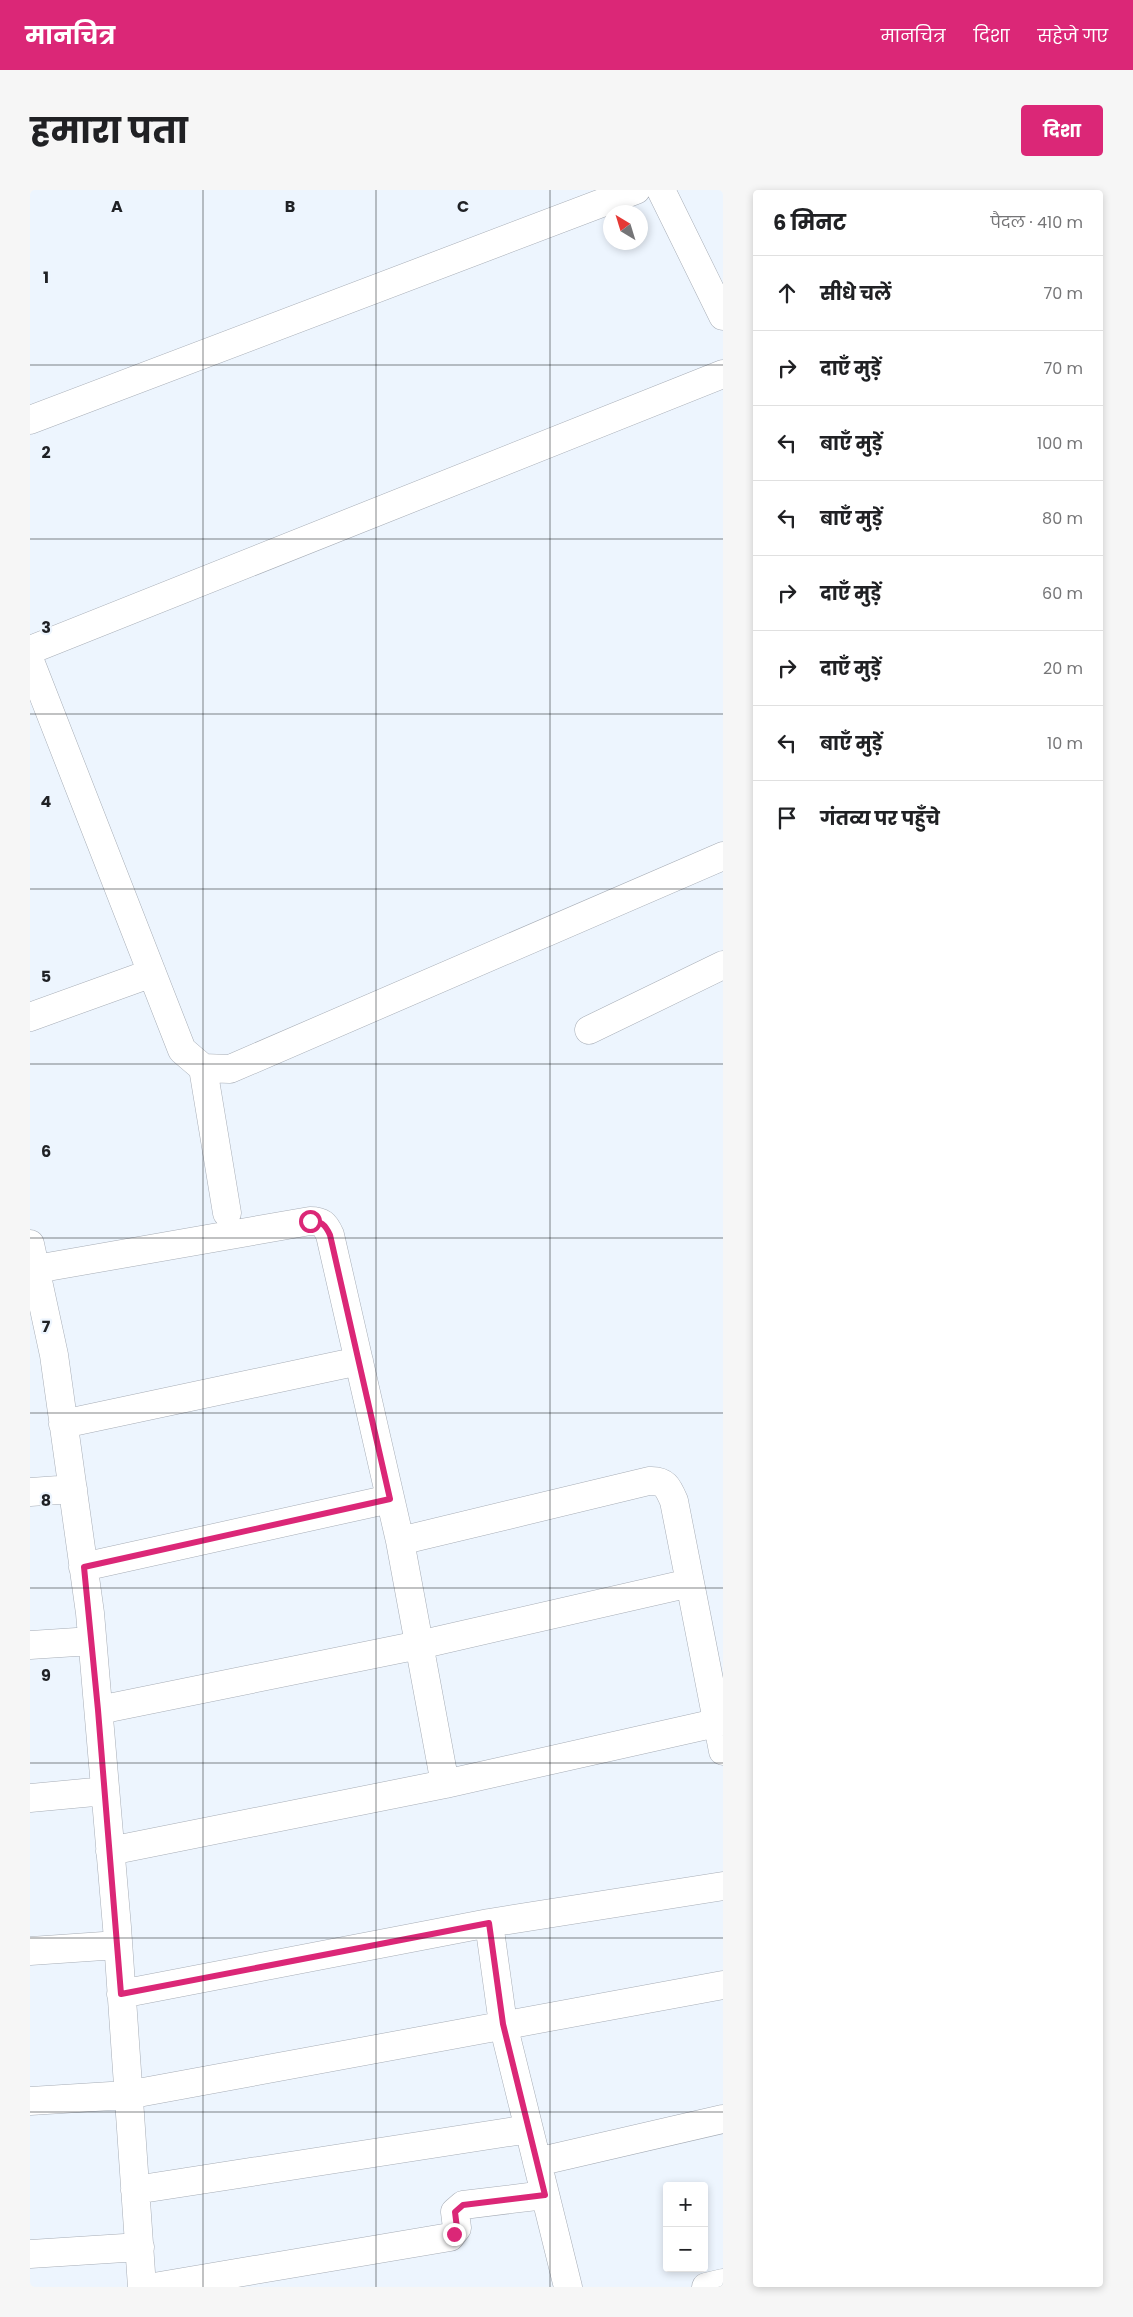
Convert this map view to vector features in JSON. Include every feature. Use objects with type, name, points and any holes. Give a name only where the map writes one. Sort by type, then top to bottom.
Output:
[{"type":"street","points":[[30,420],[636,190]]},
{"type":"street","points":[[661,190],[723,316]]},
{"type":"street","points":[[30,650],[723,374]]},
{"type":"street","points":[[30,661],[182,1050],[203,1068],[230,1069],[723,856]]},
{"type":"street","points":[[589,1030],[723,965]]},
{"type":"street","points":[[30,1016],[152,973]]},
{"type":"street","points":[[203,1068],[228,1212]]},
{"type":"street","points":[[142,2287],[136,2190],[127,2095],[118,1945],[92,1642],[84,1567],[64,1424],[42,1356],[33,1257],[319,1221],[326,1225],[330,1235],[400,1541],[445,1784]]},
{"type":"street","points":[[64,1424],[359,1361]]},
{"type":"street","points":[[400,1541],[649,1481],[660,1481],[668,1486],[674,1502],[723,1751]]},
{"type":"street","points":[[30,1492],[73,1489]]},
{"type":"street","points":[[84,1567],[390,1499]]},
{"type":"street","points":[[98,1710],[419,1645],[690,1583]]},
{"type":"street","points":[[30,1645],[92,1642]]},
{"type":"street","points":[[110,1851],[445,1784],[716,1723]]},
{"type":"street","points":[[30,1798],[105,1791]]},
{"type":"street","points":[[121,1994],[489,1923],[723,1886]]},
{"type":"street","points":[[489,1923],[503,2024],[568,2287]]},
{"type":"street","points":[[30,1951],[118,1945]]},
{"type":"street","points":[[30,2101],[127,2095],[503,2024],[723,1985]]},
{"type":"street","points":[[537,2162],[723,2119]]},
{"type":"street","points":[[136,2190],[529,2129]]},
{"type":"street","points":[[154,2287],[450,2237],[457,2228],[455,2212],[463,2205],[545,2195]]},
{"type":"street","points":[[30,2254],[140,2247]]},
{"type":"street","points":[[706,2287],[723,2283]]},
{"type":"route","points":[[310,1221],[319,1221],[326,1225],[330,1235],[390,1499],[84,1567],[90,1613],[121,1994],[489,1923],[503,2024],[545,2195],[463,2205],[455,2212],[457,2228],[454,2234]]}]
